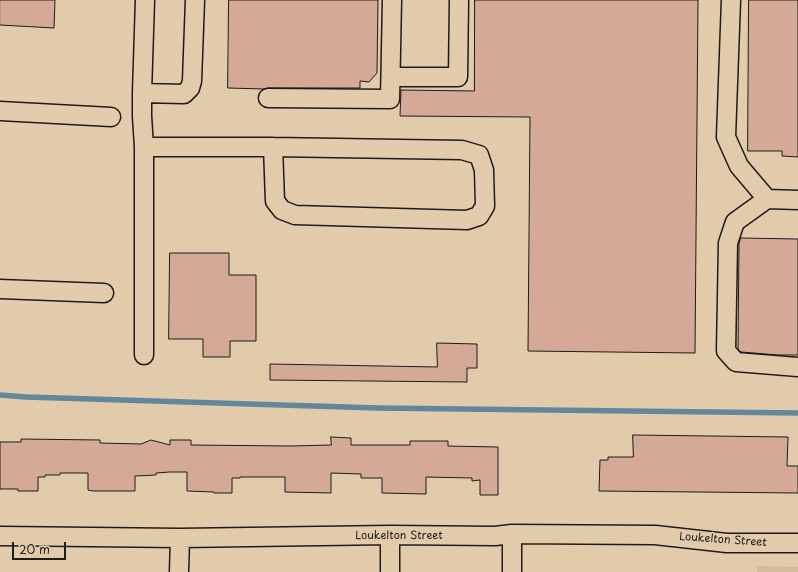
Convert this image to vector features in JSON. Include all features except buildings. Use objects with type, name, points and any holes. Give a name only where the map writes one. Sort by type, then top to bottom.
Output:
[{"type":"street","points":[[144,355],[144,147],[142,93],[145,0]]},
{"type":"street","points":[[142,93],[184,94],[190,88],[192,81],[195,0]]},
{"type":"street","points":[[268,98],[390,99],[392,0]]},
{"type":"street","points":[[391,77],[458,77],[459,0]]},
{"type":"street","points":[[731,0],[726,137],[739,166],[767,199]]},
{"type":"street","points":[[0,111],[110,117]]},
{"type":"street","points":[[144,147],[273,147],[462,150],[479,155],[484,170],[486,206],[479,216],[468,220],[295,215],[282,210],[275,201],[273,147]]},
{"type":"street","points":[[798,200],[767,199],[735,222],[728,243],[726,351],[736,362],[798,367]]},
{"type":"street","points":[[0,289],[104,293]]},
{"type":"street","points":[[512,534],[512,572]]},
{"type":"street","name":"Loukelton Street","points":[[0,536],[180,538],[390,535],[495,536],[512,534],[655,535],[727,543],[798,544]]},
{"type":"street","points":[[390,535],[390,572]]},
{"type":"street","points":[[179,572],[180,538]]},
{"type":"shaded area","points":[[757,566],[798,567],[798,572],[757,572]]},
{"type":"waterway","points":[[0,395],[377,408],[798,413]]}]
